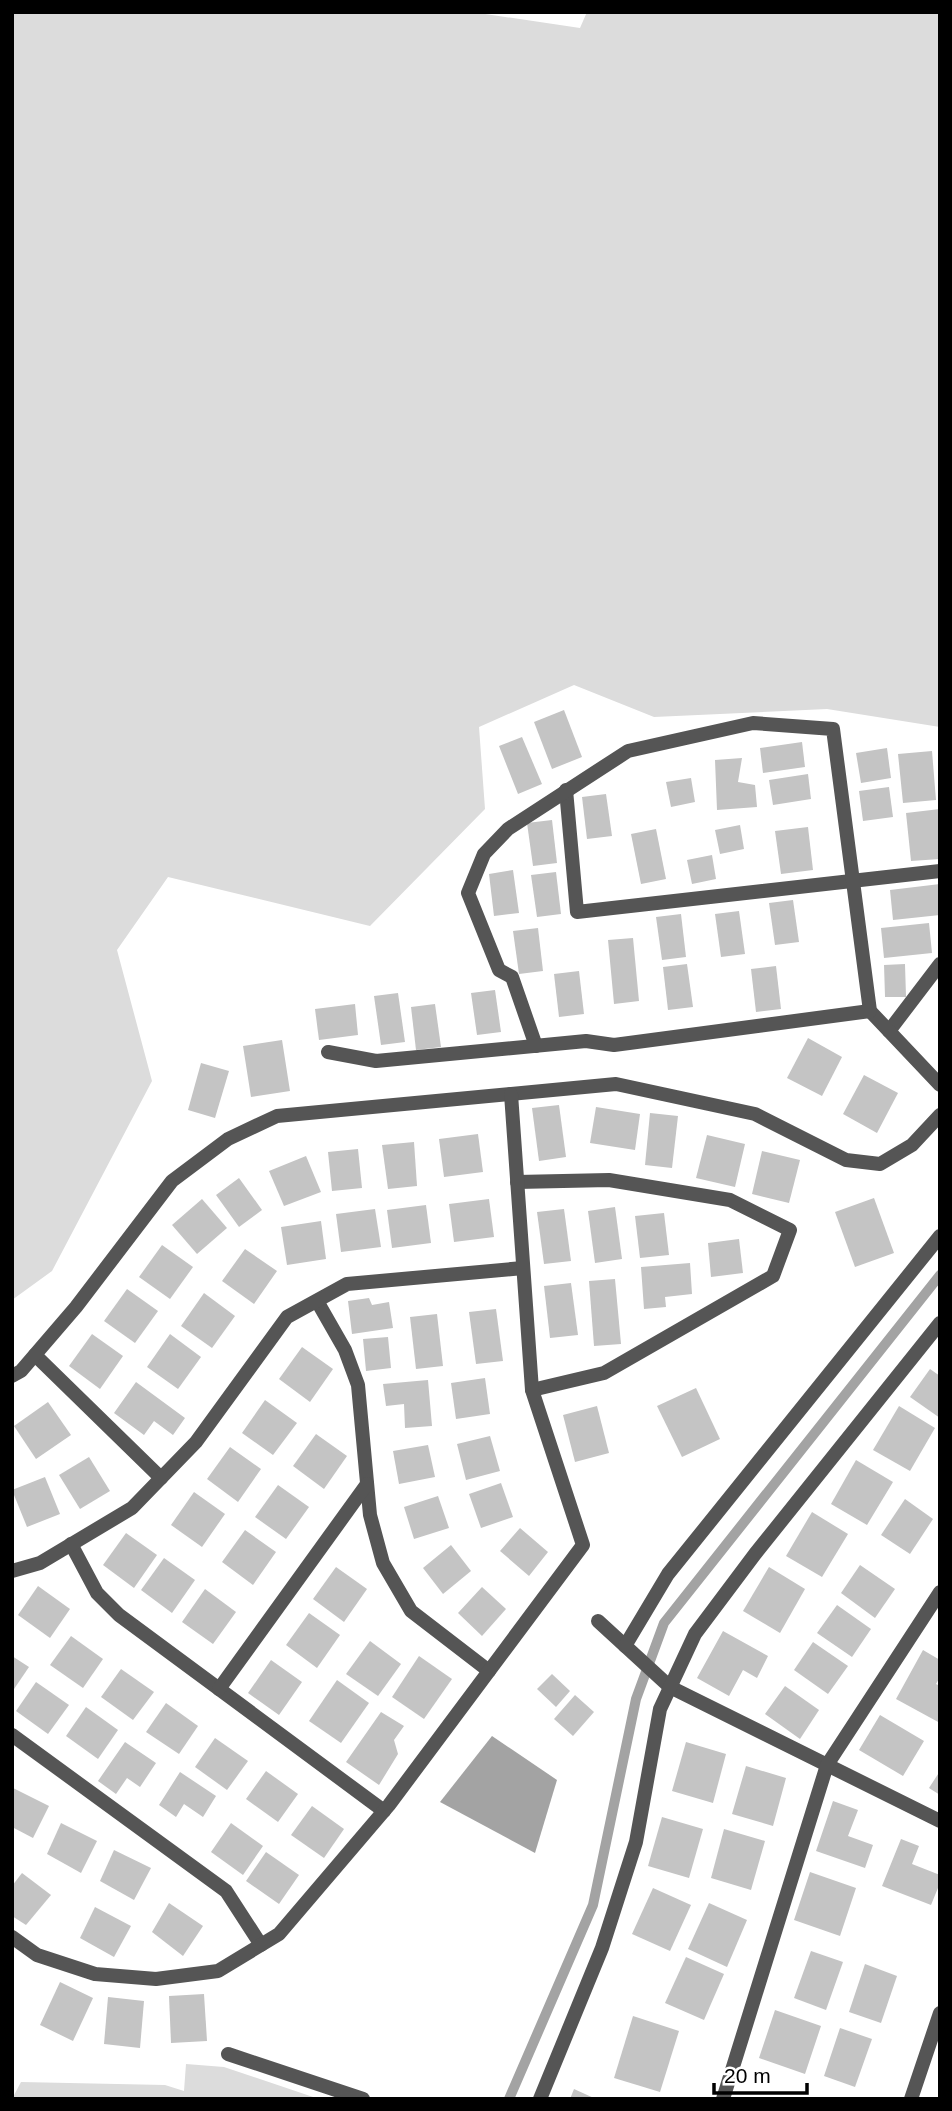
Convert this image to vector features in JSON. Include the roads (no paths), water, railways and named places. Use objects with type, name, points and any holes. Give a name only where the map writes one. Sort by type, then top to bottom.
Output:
[{"type":"street","points":[[536,1046],[512,977],[499,970],[468,893],[484,855],[500,837],[566,790],[628,751],[753,723],[832,729],[870,1011],[940,1085]]},
{"type":"street","points":[[566,790],[577,912],[940,871]]},
{"type":"street","points":[[889,1031],[940,964]]},
{"type":"street","points":[[328,1052],[376,1061],[586,1041],[614,1045],[870,1011]]},
{"type":"street","points":[[12,1376],[21,1371],[76,1307],[172,1181],[228,1139],[277,1116],[616,1084],[755,1114],[846,1160],[880,1164],[912,1145],[940,1115]]},
{"type":"street","points":[[12,1937],[37,1955],[95,1974],[156,1979],[218,1971],[279,1934],[384,1811],[583,1545],[533,1390],[511,1094]]},
{"type":"street","points":[[517,1182],[609,1180],[730,1200],[790,1230],[773,1276],[604,1373],[533,1390]]},
{"type":"street","points":[[625,1646],[668,1574],[940,1236]]},
{"type":"street","points":[[12,1572],[40,1563],[132,1508],[196,1442],[287,1317],[347,1284],[523,1268]]},
{"type":"street","points":[[317,1301],[345,1349],[358,1385],[370,1515],[383,1563],[411,1611],[489,1671]]},
{"type":"street","points":[[540,2099],[602,1948],[632,1856],[660,1709],[695,1634],[764,1543],[940,1323]]},
{"type":"street","points":[[35,1355],[160,1478]]},
{"type":"street","points":[[219,1689],[367,1484]]},
{"type":"street","points":[[71,1544],[97,1593],[119,1615],[384,1811]]},
{"type":"street","points":[[723,2099],[827,1765],[940,1592]]},
{"type":"street","points":[[598,1621],[670,1687],[940,1821]]},
{"type":"street","points":[[12,1735],[226,1891],[261,1945]]},
{"type":"street","points":[[911,2099],[940,2013]]},
{"type":"street","points":[[228,2054],[363,2099]]},
{"type":"waterway","points":[[509,2099],[593,1905],[636,1699],[664,1623],[940,1275]]}]
